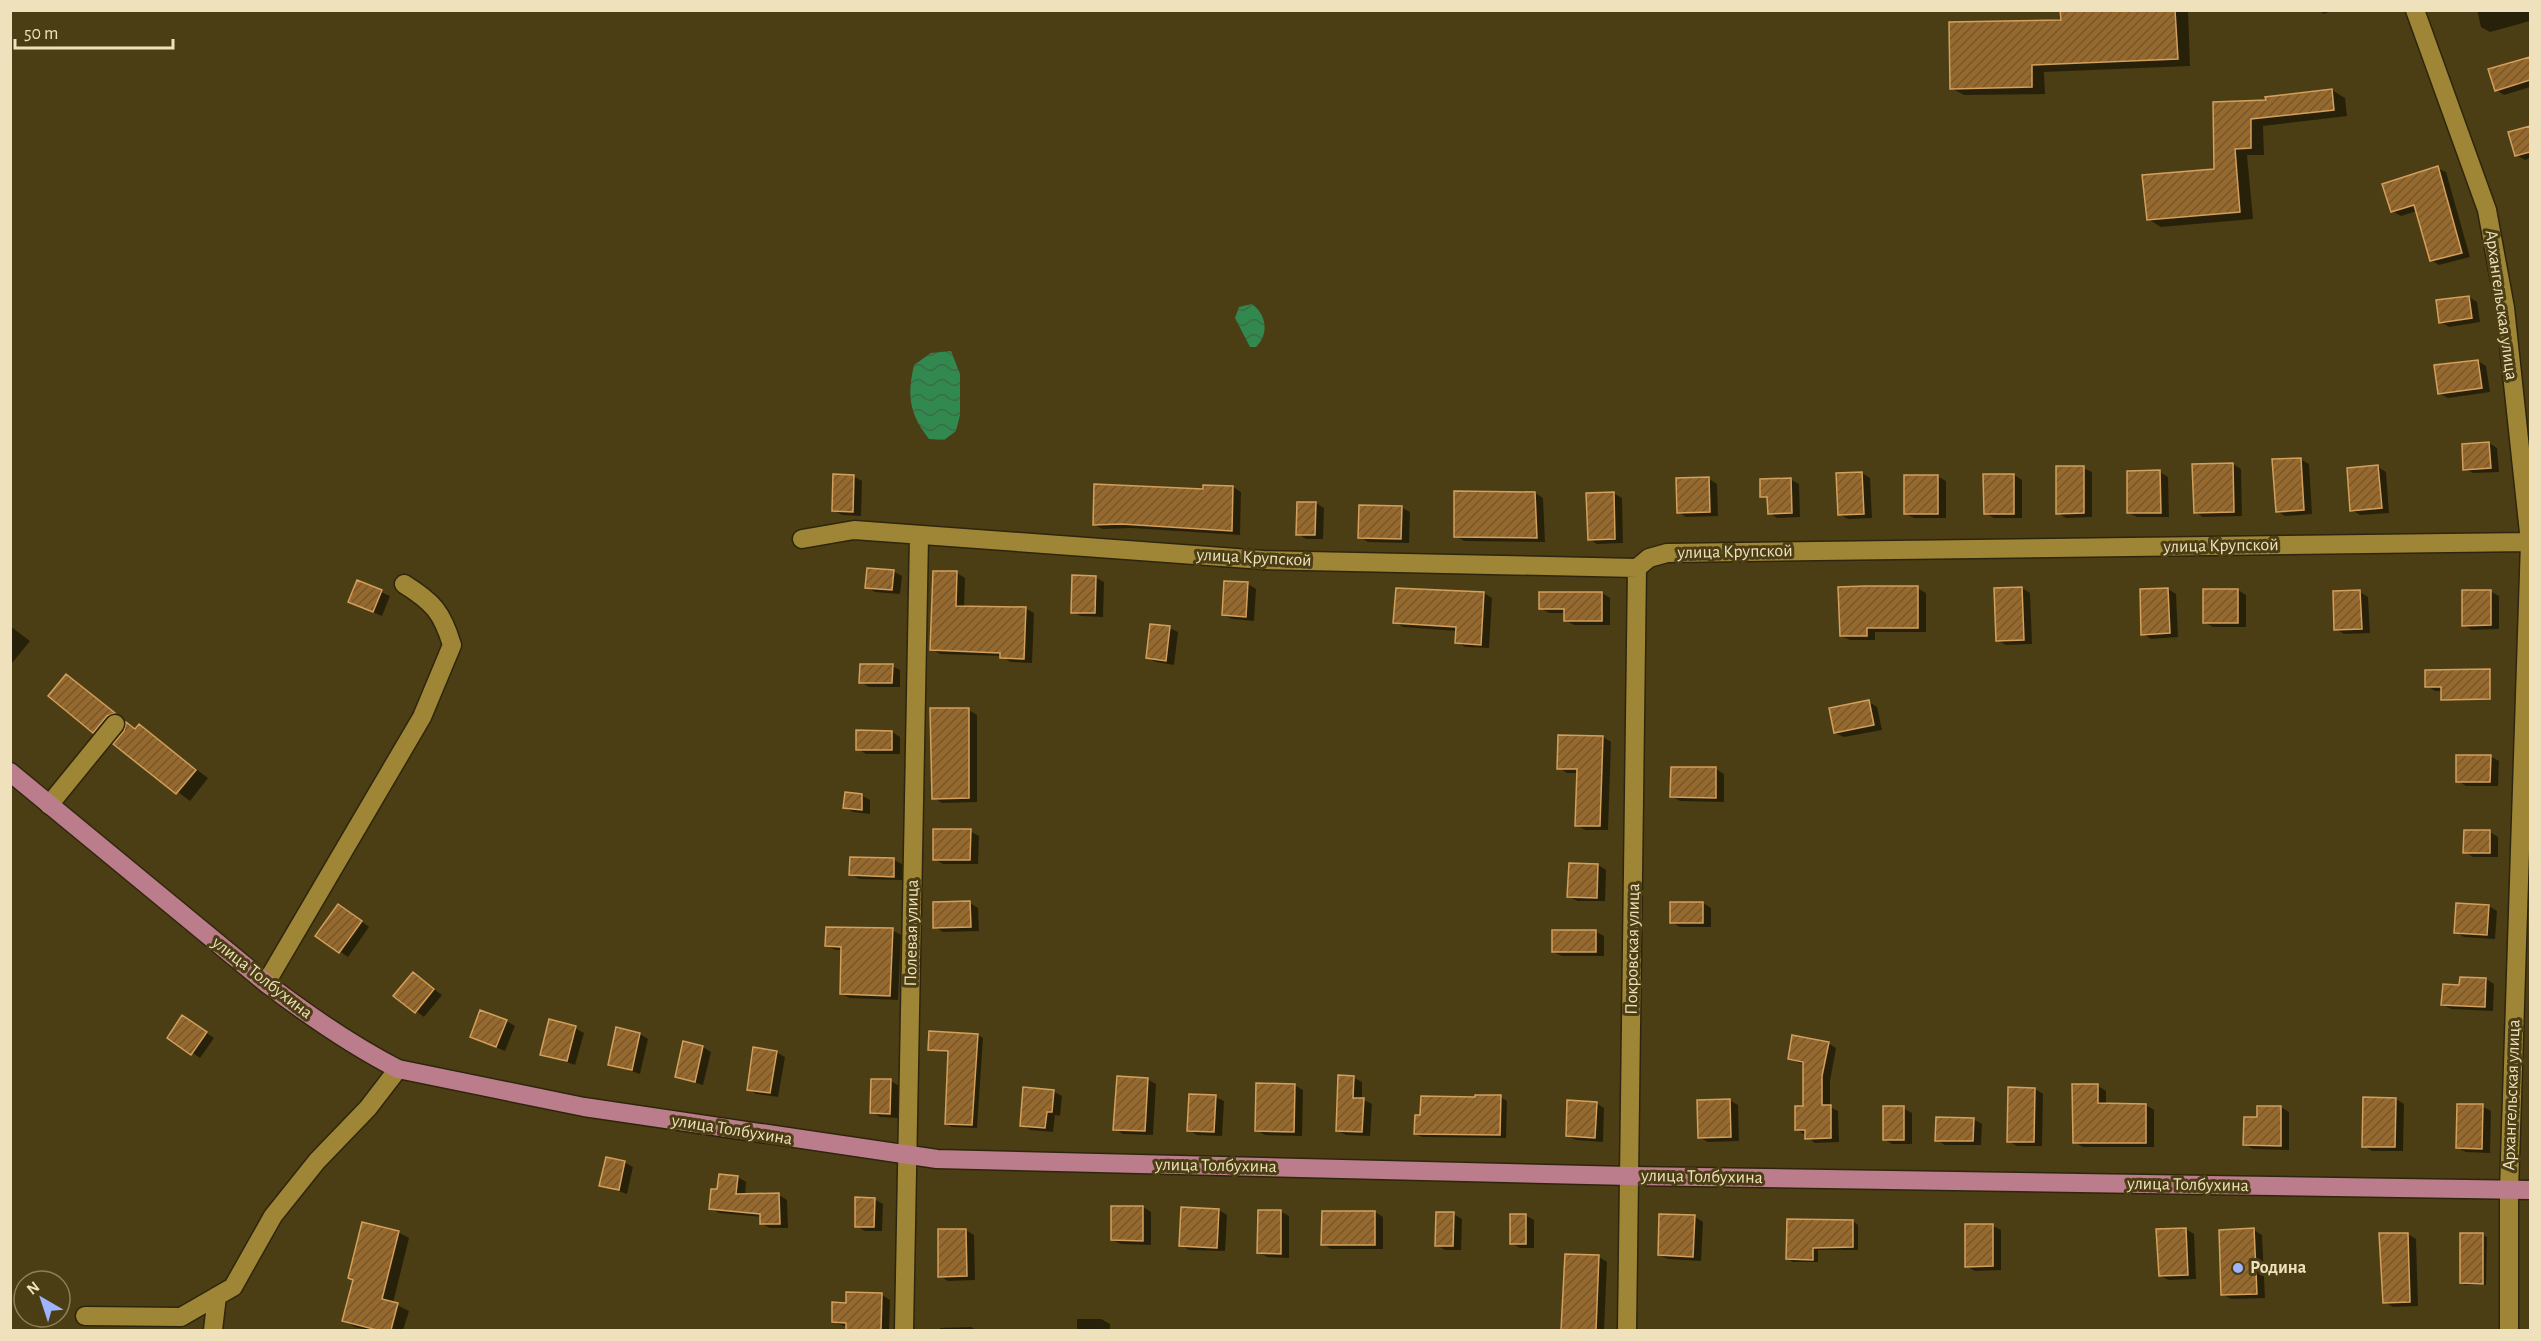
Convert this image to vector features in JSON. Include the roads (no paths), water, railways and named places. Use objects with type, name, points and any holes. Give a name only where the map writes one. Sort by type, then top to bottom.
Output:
[{"type":"main road","name":"улица Толбухина","points":[[10,772],[266,983],[337,1033],[398,1069],[584,1107],[937,1160],[1630,1176],[2530,1190]]},
{"type":"street","name":"Архангельская улица","points":[[2415,10],[2489,220],[2505,308],[2530,542],[2509,1190],[2509,1330]]},
{"type":"street","name":"улица Крупской","points":[[802,539],[854,530],[1263,560],[1637,568],[1649,558],[1667,553],[2530,542]]},
{"type":"street","name":"Полевая улица","points":[[904,1330],[919,536]]},
{"type":"street","name":"Покровская улица","points":[[1626,1330],[1637,568]]},
{"type":"street","points":[[266,983],[422,717],[453,645],[445,619],[427,598],[404,584]]},
{"type":"street","points":[[49,805],[115,724]]},
{"type":"street","points":[[85,1316],[181,1317],[232,1287],[273,1216],[317,1161],[368,1108],[398,1069]]},
{"type":"street","points":[[213,1330],[217,1296]]},
{"type":"water","points":[[1252,304],[1261,314],[1264,325],[1263,336],[1256,347],[1250,347],[1235,318],[1239,307]]},
{"type":"water","points":[[951,351],[960,374],[960,415],[956,431],[944,440],[929,439],[917,421],[911,404],[914,365],[931,353]]},
{"type":"place","name":"Родина","points":[[2238,1268]]}]
